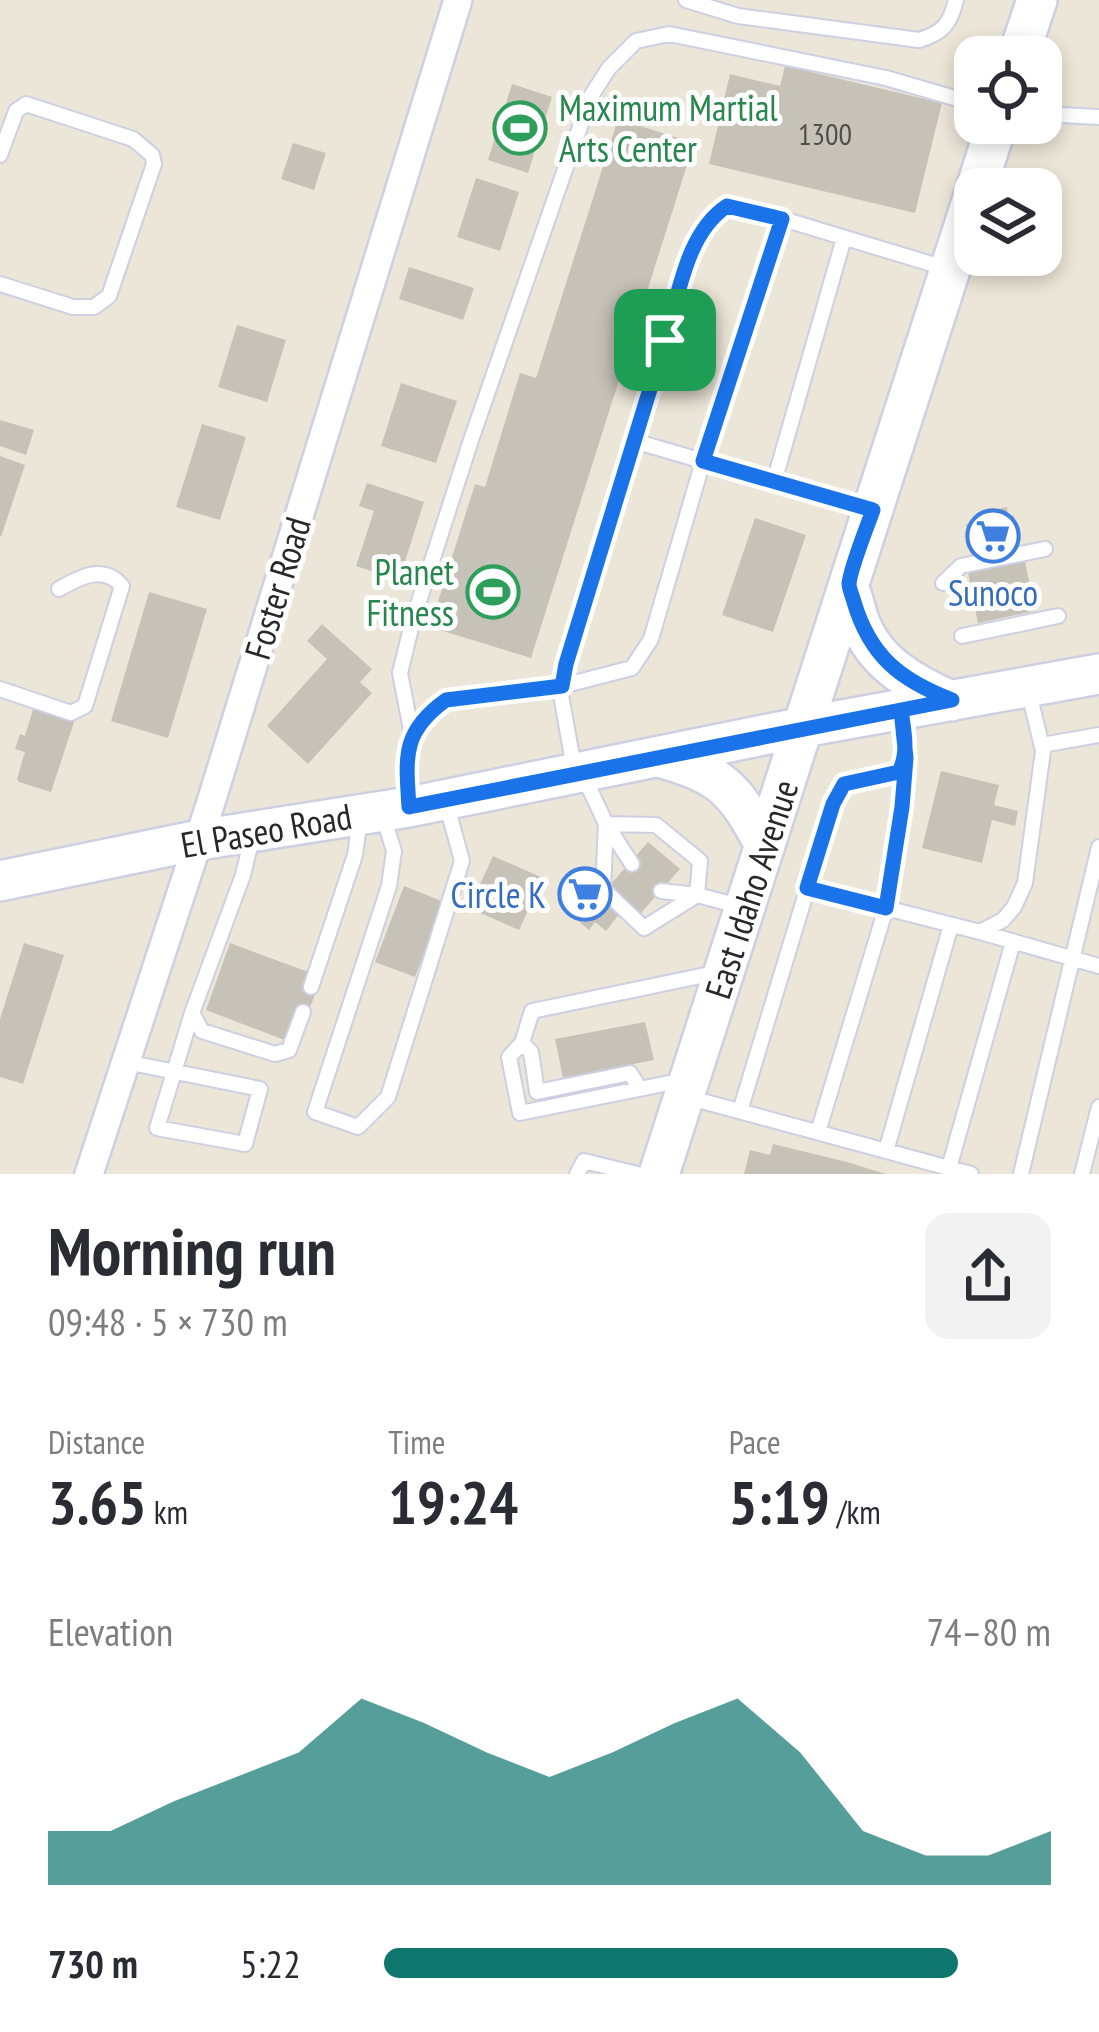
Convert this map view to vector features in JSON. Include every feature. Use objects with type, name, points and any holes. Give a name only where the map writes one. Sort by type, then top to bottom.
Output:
[{"type":"main road","points":[[1025,36],[1036,0]]},
{"type":"main road","name":"East Idaho Avenue","points":[[659,1174],[954,256]]},
{"type":"main road","points":[[848,586],[859,620],[878,654],[902,675],[952,700]]},
{"type":"main road","name":"El Paseo Road","points":[[0,881],[1099,674]]},
{"type":"main road","points":[[659,757],[691,766],[732,793],[765,845]]},
{"type":"street","name":"Foster Road","points":[[89,1174],[199,840],[458,0]]},
{"type":"lane","points":[[686,0],[738,16],[919,40],[939,34],[951,19],[956,0]]},
{"type":"lane","points":[[412,735],[400,673],[413,620],[570,155],[591,96],[609,68],[636,41],[668,34],[886,78],[954,98]]},
{"type":"lane","points":[[0,154],[16,111],[26,104],[133,139],[146,147],[154,164],[110,296],[94,307],[73,307],[0,284]]},
{"type":"lane","points":[[1062,115],[1099,117]]},
{"type":"lane","points":[[632,864],[578,773],[562,686],[696,238],[712,215],[727,206],[950,269]]},
{"type":"lane","points":[[399,808],[463,860],[388,1097],[358,1127],[315,1112],[389,886],[406,752],[412,735],[446,700],[562,686],[632,668],[651,639],[782,219]]},
{"type":"lane","points":[[774,482],[844,238]]},
{"type":"lane","points":[[634,441],[873,510]]},
{"type":"lane","points":[[943,583],[961,566],[1045,549]]},
{"type":"lane","points":[[0,689],[71,713],[85,706],[122,586],[115,578],[97,573],[59,589]]},
{"type":"lane","points":[[962,636],[1058,616]]},
{"type":"lane","points":[[980,932],[1003,920],[1015,907],[1025,883],[1042,745],[1028,687]]},
{"type":"lane","points":[[818,1132],[886,908],[906,758],[901,710]]},
{"type":"lane","points":[[1042,745],[1099,735]]},
{"type":"lane","points":[[740,1111],[840,789],[899,772],[906,758]]},
{"type":"lane","points":[[311,987],[355,855],[399,808]]},
{"type":"lane","points":[[605,824],[656,825],[700,861],[697,895]]},
{"type":"lane","points":[[605,824],[603,889],[644,928],[697,895]]},
{"type":"lane","points":[[126,1062],[174,1070],[260,1089],[244,1144],[158,1128],[174,1070],[192,1013],[243,875],[254,831]]},
{"type":"lane","points":[[1021,1174],[1099,847]]},
{"type":"lane","points":[[807,888],[1099,966]]},
{"type":"lane","points":[[661,891],[745,908]]},
{"type":"lane","points":[[886,1150],[951,925]]},
{"type":"lane","points":[[949,1168],[1013,943]]},
{"type":"lane","points":[[725,971],[532,1011],[522,1043],[509,1057],[520,1113],[640,1089],[687,1088],[740,1111],[971,1174]]},
{"type":"lane","points":[[192,1013],[202,1030],[275,1054],[289,1050],[303,1012]]},
{"type":"lane","points":[[522,1043],[531,1052],[537,1092],[629,1073],[640,1089]]},
{"type":"lane","points":[[1082,1174],[1099,1107]]},
{"type":"lane","points":[[577,1174],[584,1161],[637,1174]]},
{"type":"building","points":[[785,66],[942,103],[915,213],[709,164],[730,74],[780,86]]},
{"type":"building","name":"Maximum Martial Arts Center","points":[[512,84],[552,97],[528,173],[488,160]]},
{"type":"building","points":[[618,119],[694,143],[531,658],[430,627],[475,484],[485,487],[520,373],[536,378]]},
{"type":"building","points":[[293,143],[326,153],[314,190],[281,179]]},
{"type":"building","points":[[476,178],[519,192],[500,251],[457,237]]},
{"type":"building","points":[[409,267],[474,288],[463,320],[399,299]]},
{"type":"building","points":[[237,325],[286,340],[267,402],[218,387]]},
{"type":"building","points":[[401,383],[457,401],[436,463],[381,446]]},
{"type":"building","points":[[0,420],[34,430],[26,455],[0,446]]},
{"type":"building","points":[[202,424],[246,437],[220,520],[176,507]]},
{"type":"building","points":[[0,456],[25,465],[1,537],[0,536]]},
{"type":"building","points":[[367,483],[424,502],[399,580],[356,566],[374,511],[359,506]]},
{"type":"building","name":"Sunoco","points":[[1007,507],[1008,516],[1014,515],[1019,547],[971,556],[966,524],[995,519],[993,510]]},
{"type":"building","points":[[755,518],[806,535],[773,632],[722,615]]},
{"type":"building","name":"Sunoco","points":[[1025,561],[1035,611],[978,623],[968,573]]},
{"type":"building","points":[[149,592],[207,609],[168,738],[111,721]]},
{"type":"building","points":[[322,624],[372,669],[360,682],[372,693],[308,764],[267,726],[327,659],[307,641]]},
{"type":"building","points":[[34,706],[75,719],[51,792],[17,779],[25,752],[15,749],[20,734],[25,736]]},
{"type":"building","points":[[941,771],[999,785],[994,805],[1018,811],[1015,826],[992,820],[982,863],[922,848]]},
{"type":"building","name":"Circle K","points":[[648,842],[680,869],[641,913],[610,885]]},
{"type":"building","points":[[493,856],[543,878],[519,930],[469,908]]},
{"type":"building","name":"Circle K","points":[[582,882],[620,913],[606,931],[595,922],[589,930],[562,907]]},
{"type":"building","points":[[404,886],[444,902],[415,977],[375,962]]},
{"type":"building","points":[[24,943],[64,955],[23,1084],[0,1077],[0,1019]]},
{"type":"building","points":[[230,943],[311,973],[317,989],[308,1013],[287,1041],[206,1010]]},
{"type":"building","points":[[645,1022],[654,1060],[563,1078],[555,1039]]},
{"type":"building","points":[[773,1144],[886,1174],[744,1174],[750,1150],[770,1155]]},
{"type":"place","name":"Maximum Martial Arts Center","points":[[520,128]]},
{"type":"place","name":"Sunoco","points":[[993,536]]},
{"type":"place","name":"Planet Fitness","points":[[493,592]]},
{"type":"place","name":"Circle K","points":[[585,894]]},
{"type":"route","points":[[665,340],[562,686],[446,700],[431,711],[412,735],[406,752],[409,807],[901,710],[906,758],[886,908],[807,888],[833,804],[844,784],[899,772],[906,758],[905,749],[901,710],[952,700],[891,666],[871,644],[859,620],[848,586],[873,510],[703,461],[782,219],[727,206],[712,215],[696,238],[665,340]]}]
